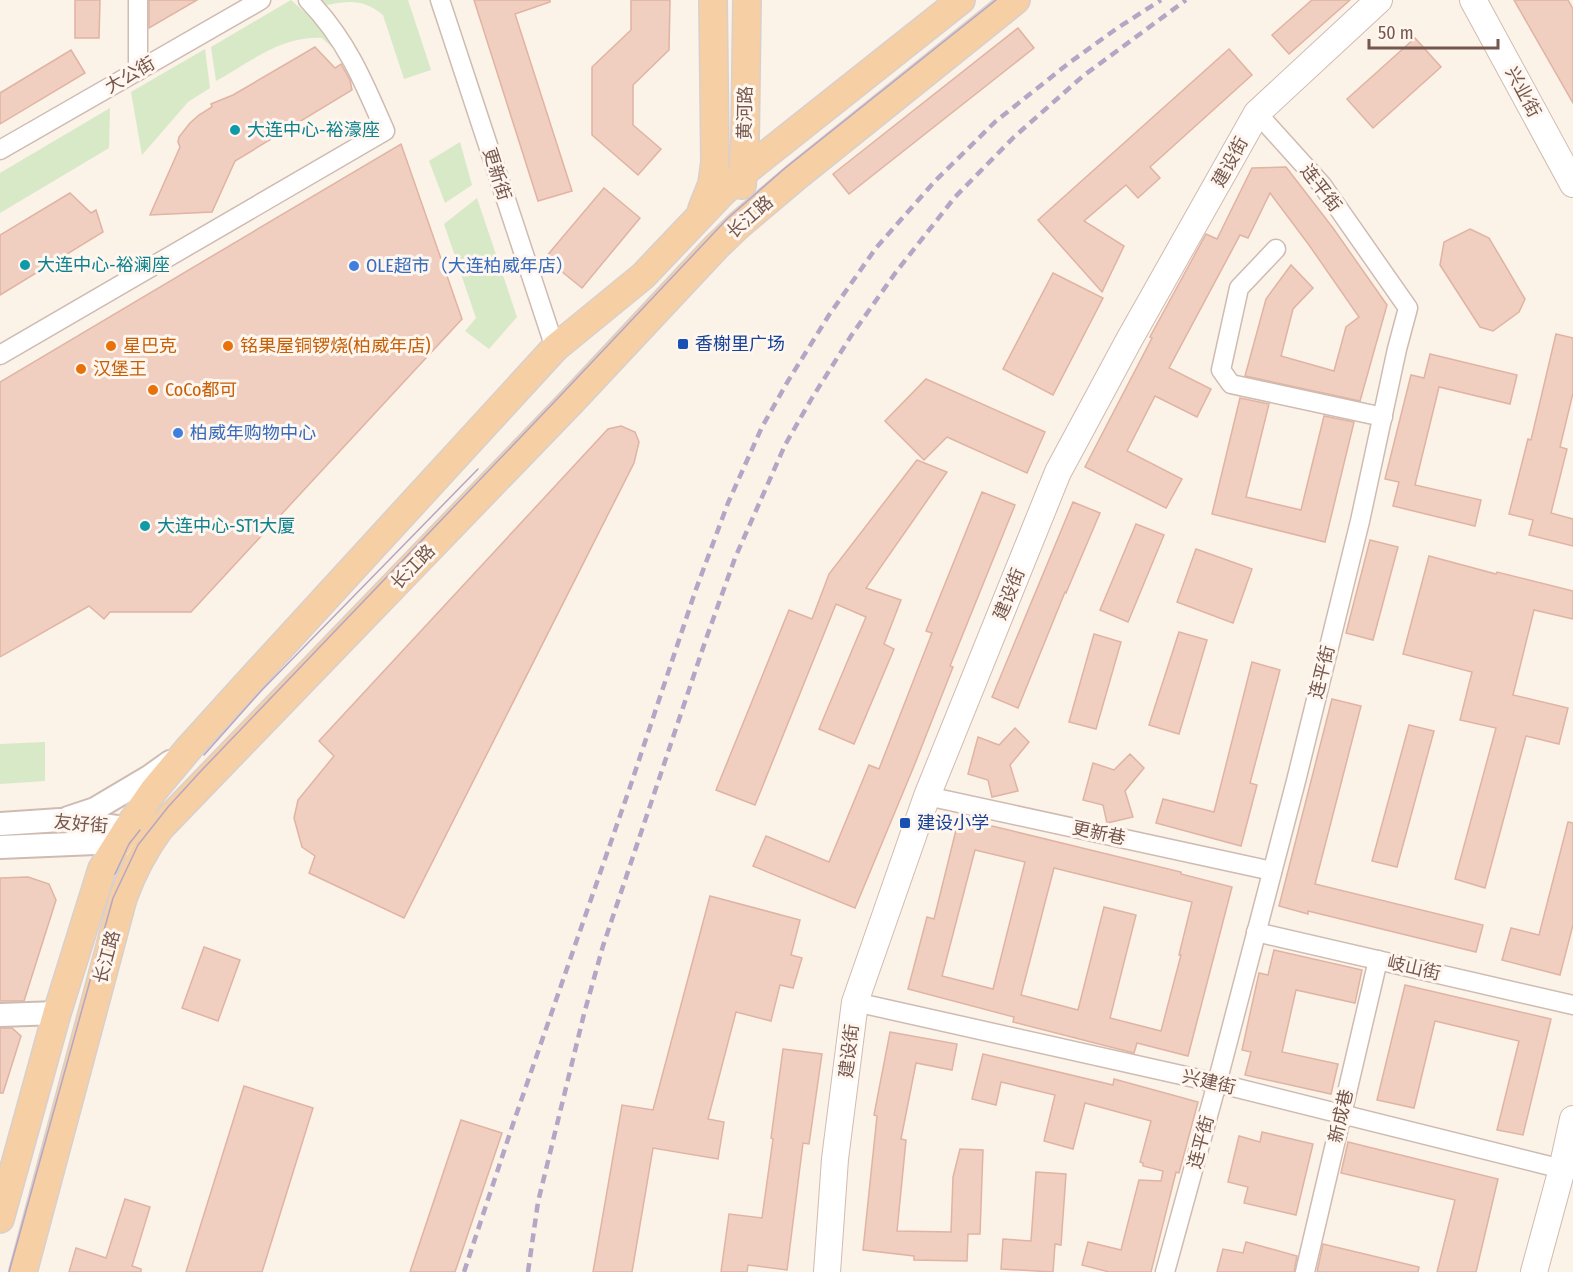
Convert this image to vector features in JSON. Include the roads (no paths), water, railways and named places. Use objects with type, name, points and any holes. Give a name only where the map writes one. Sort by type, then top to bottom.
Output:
[{"type":"main road","name":"黄河路","points":[[699,216],[712,184],[715,162],[712,0]]},
{"type":"main road","name":"黄河路","points":[[739,225],[745,140],[747,0]]},
{"type":"main road","name":"长江路","points":[[23,1272],[123,898],[131,877],[138,836],[154,790],[190,747],[555,348],[643,276],[743,173],[961,0]]},
{"type":"main road","name":"长江路","points":[[0,1219],[57,1012],[102,869],[138,836],[572,401],[739,225],[1016,0]]},
{"type":"main road","name":"建设街","points":[[827,1272],[835,1159],[855,1002],[927,796],[1058,472],[1129,340],[1257,113],[1379,0]]},
{"type":"main road","name":"兴业街","points":[[1473,0],[1571,176]]},
{"type":"main road","points":[[1534,1272],[1573,1119]]},
{"type":"street","points":[[138,0],[138,71]]},
{"type":"street","name":"大公街","points":[[0,150],[261,0]]},
{"type":"street","points":[[0,355],[385,131],[347,51],[325,17],[308,0]]},
{"type":"street","name":"更新街","points":[[440,0],[555,348]]},
{"type":"street","name":"连平街","points":[[1165,1272],[1272,871],[1360,521],[1408,308],[1322,185],[1257,113]]},
{"type":"street","points":[[1276,249],[1239,288],[1221,370],[1231,384],[1383,417]]},
{"type":"street","points":[[60,820],[95,808],[149,777],[190,747]]},
{"type":"street","name":"更新巷","points":[[927,796],[1272,871]]},
{"type":"street","name":"友好街","points":[[0,824],[60,820],[138,836]]},
{"type":"street","name":"友好街","points":[[0,847],[138,836]]},
{"type":"street","name":"岐山街","points":[[1256,932],[1573,1005]]},
{"type":"street","name":"新成巷","points":[[1305,1272],[1378,960]]},
{"type":"street","name":"兴建街","points":[[855,1002],[1217,1083],[1562,1169]]},
{"type":"street","points":[[0,1016],[57,1012]]},
{"type":"tram line","points":[[9,1272],[113,898],[138,845],[200,772],[728,218],[784,169],[996,0]]},
{"type":"tram line","points":[[204,755],[262,690],[478,469]]},
{"type":"tram line","points":[[115,874],[129,844],[140,830]]},
{"type":"railway","points":[[464,1272],[695,592],[728,503],[762,427],[829,315],[876,248],[936,180],[996,121],[1069,63],[1161,0]]},
{"type":"railway","points":[[528,1272],[538,1202],[603,946],[735,558],[785,445],[851,336],[896,272],[955,197],[1014,137],[1083,76],[1186,0]]},
{"type":"place","name":"大连中心-裕濠座","points":[[235,130]]},
{"type":"place","name":"大连中心-裕澜座","points":[[25,265]]},
{"type":"place","name":"OLE超市（大连柏威年店）","points":[[354,266]]},
{"type":"place","name":"香榭里广场","points":[[683,344]]},
{"type":"place","name":"星巴克","points":[[111,346]]},
{"type":"place","name":"铭果屋铜锣烧(柏威年店)","points":[[228,346]]},
{"type":"place","name":"汉堡王","points":[[81,369]]},
{"type":"place","name":"CoCo都可","points":[[153,390]]},
{"type":"place","name":"柏威年购物中心","points":[[178,433]]},
{"type":"place","name":"大连中心-ST1大厦","points":[[145,526]]},
{"type":"place","name":"建设小学","points":[[905,823]]}]
